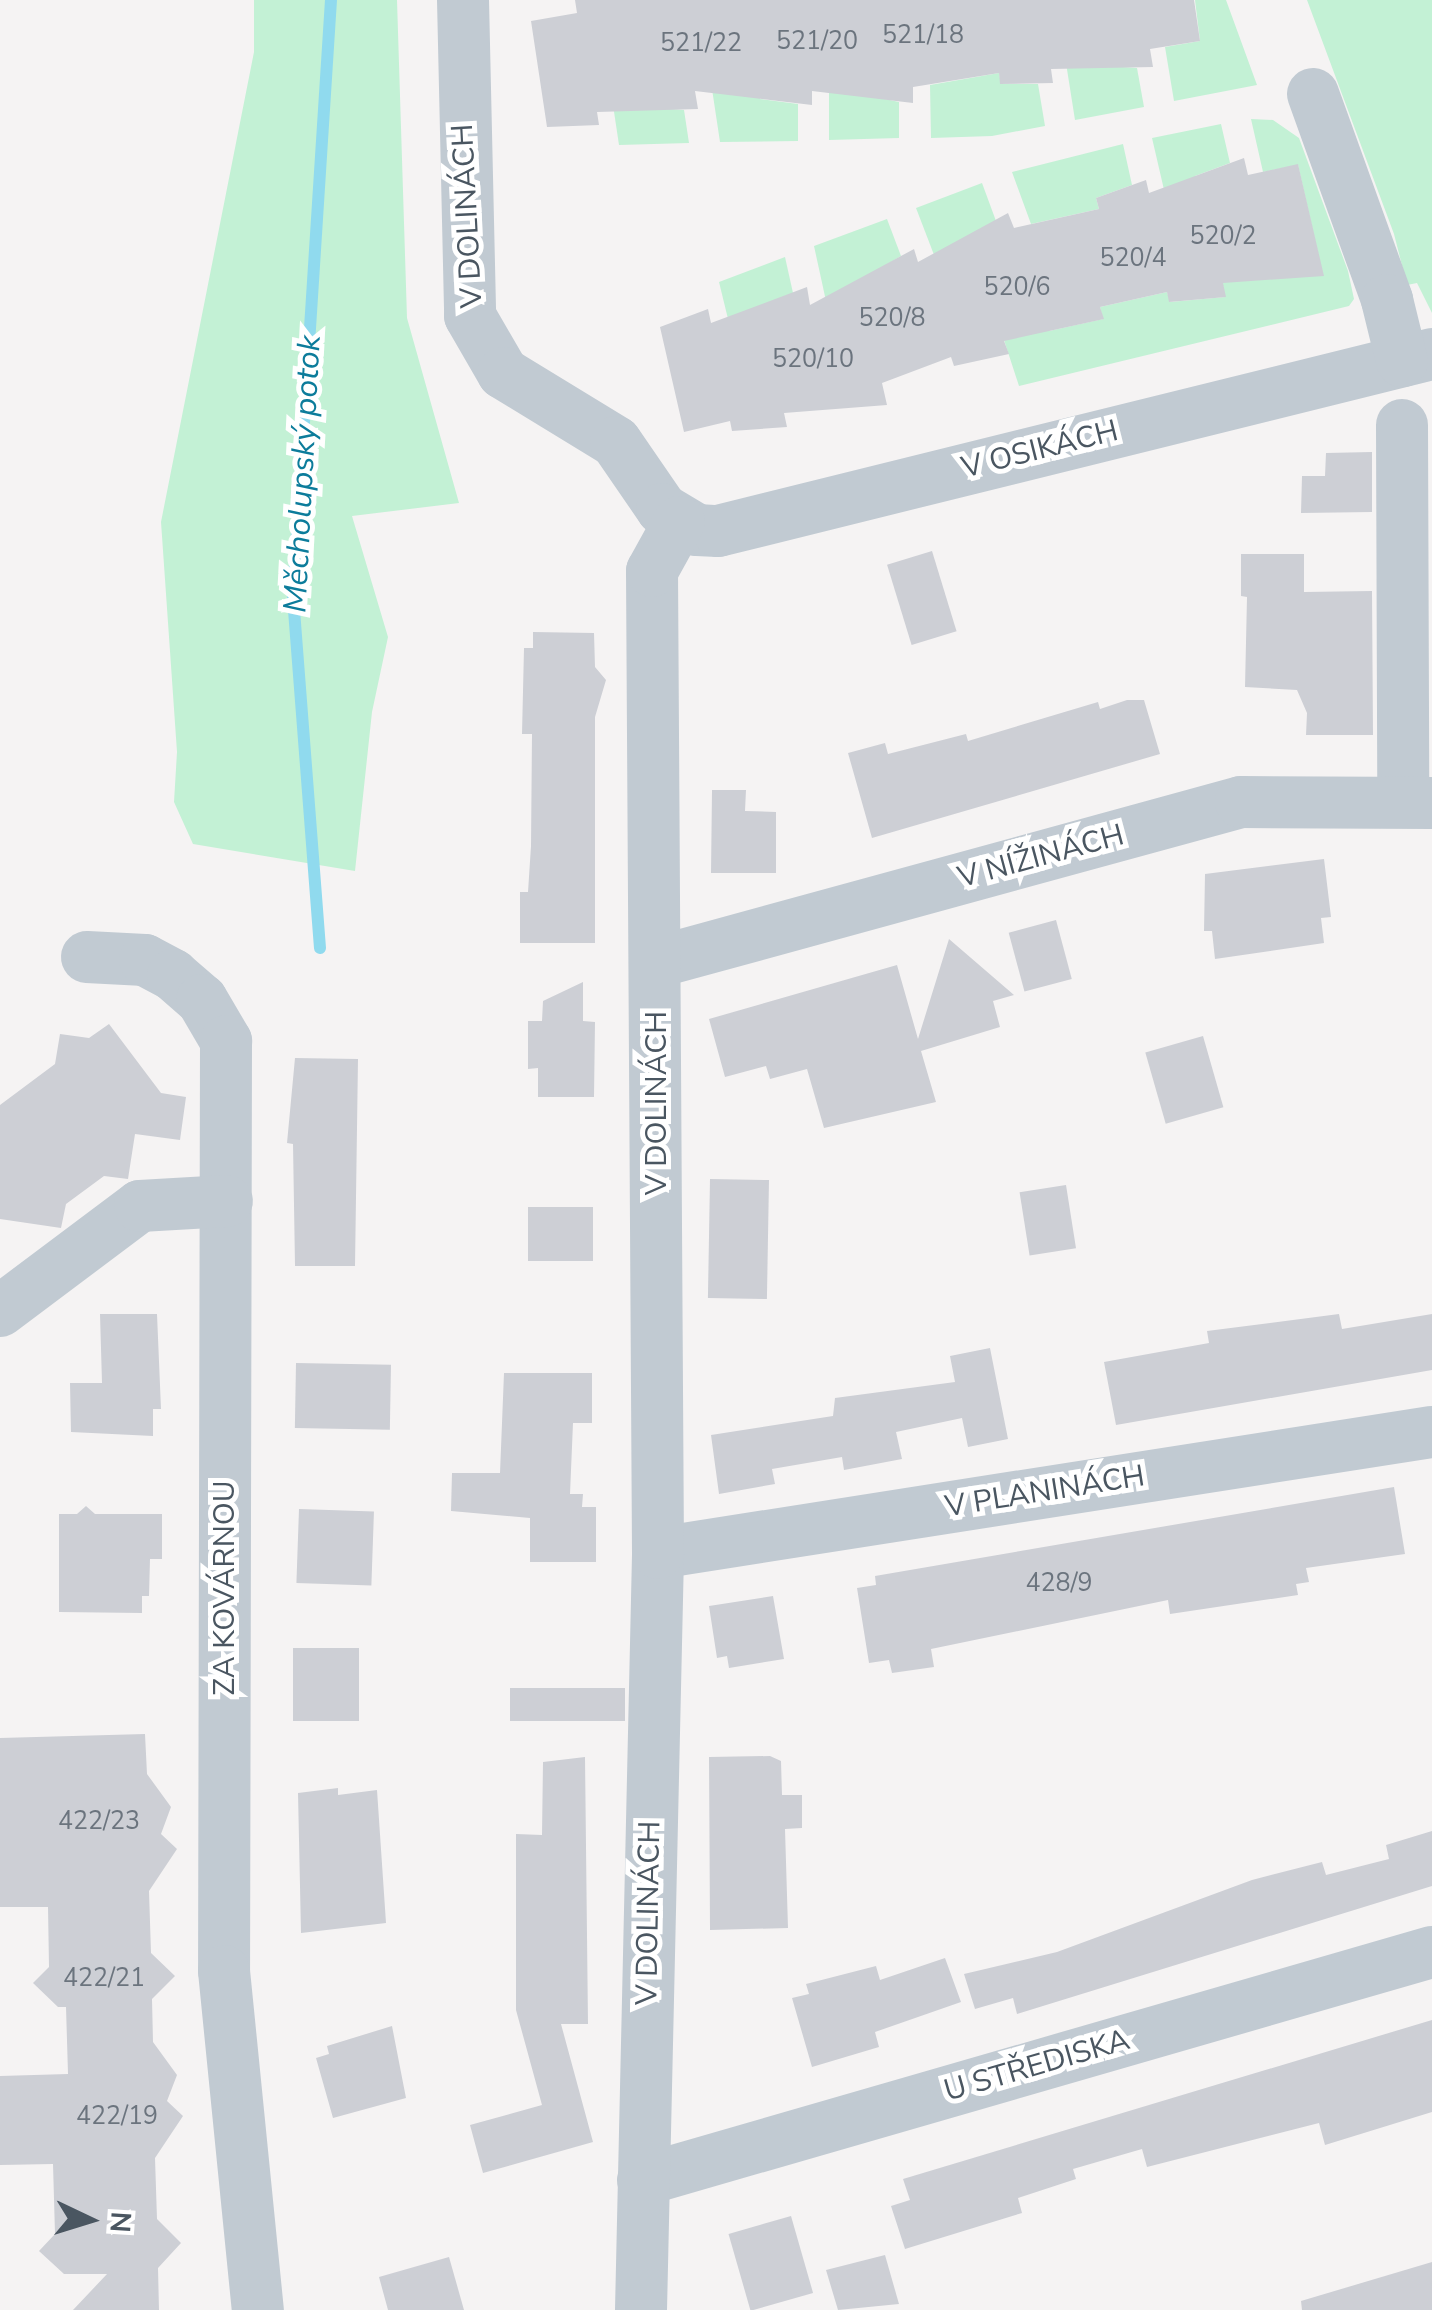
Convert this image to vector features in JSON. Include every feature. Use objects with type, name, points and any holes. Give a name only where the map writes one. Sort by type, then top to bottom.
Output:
[{"type":"street","name":"V DOLINÁCH","points":[[463,0],[470,316],[503,374],[616,442],[648,492],[679,522],[652,571],[658,1553],[641,2310]]},
{"type":"street","name":"V OSIKÁCH","points":[[679,522],[718,531],[1417,357],[1388,300],[1313,94]]},
{"type":"street","points":[[1402,425],[1418,802]]},
{"type":"street","name":"V NÍŽINÁCH","points":[[657,962],[1242,802],[1418,802]]},
{"type":"street","name":"ZA KOVÁRNOU","points":[[86,957],[145,960],[173,975],[217,1022],[226,1041],[224,1971],[258,2310]]},
{"type":"street","points":[[0,1311],[140,1206],[227,1202]]},
{"type":"street","name":"V PLANINÁCH","points":[[658,1553],[1432,1432]]},
{"type":"street","name":"U STŘEDISKA","points":[[642,2180],[1432,1952]]},
{"type":"green space","points":[[254,0],[397,0],[407,318],[459,503],[352,516],[388,637],[372,712],[355,871],[193,844],[174,802],[177,752],[161,522],[254,52]]},
{"type":"green space","points":[[1195,0],[1226,0],[1257,85],[1174,101],[1165,47],[1200,41]]},
{"type":"green space","points":[[1307,0],[1432,0],[1432,313],[1417,283],[1407,285],[1394,234]]},
{"type":"green space","points":[[1066,63],[1137,68],[1144,107],[1075,120]]},
{"type":"green space","points":[[999,73],[1001,84],[1038,84],[1045,126],[992,136],[931,138],[930,85]]},
{"type":"green space","points":[[760,87],[760,99],[798,104],[798,141],[720,142],[712,89]]},
{"type":"green space","points":[[829,87],[899,102],[899,138],[829,140]]},
{"type":"green space","points":[[613,105],[684,110],[689,143],[619,145]]},
{"type":"green space","points":[[1251,119],[1273,120],[1299,138],[1348,271],[1354,299],[1349,306],[1019,386],[1003,337],[1045,321],[1049,331],[1103,319],[1100,307],[1167,292],[1170,302],[1225,297],[1222,280],[1323,275],[1298,165],[1263,172]]},
{"type":"green space","points":[[1221,124],[1230,163],[1195,176],[1197,187],[1165,194],[1152,138]]},
{"type":"green space","points":[[1123,144],[1132,185],[1096,198],[1099,209],[1031,224],[1012,172]]},
{"type":"green space","points":[[982,183],[996,221],[936,260],[916,208]]},
{"type":"green space","points":[[887,219],[901,256],[826,301],[814,246]]},
{"type":"green space","points":[[785,257],[793,293],[729,323],[719,282]]},
{"type":"building","points":[[575,0],[1194,0],[1200,41],[1150,49],[1153,67],[1051,69],[1053,83],[1000,84],[999,73],[913,87],[913,103],[812,91],[812,105],[695,91],[698,109],[597,112],[599,125],[547,127],[531,21],[577,13]]},
{"type":"building","points":[[1244,158],[1248,175],[1298,164],[1324,276],[1223,283],[1226,297],[1169,302],[1167,292],[1100,307],[1104,319],[1004,341],[1009,354],[954,366],[951,357],[882,383],[887,405],[784,413],[787,427],[732,431],[730,421],[684,432],[660,327],[708,309],[711,323],[807,287],[810,305],[914,249],[918,262],[1008,213],[1014,228],[1099,209],[1096,198],[1146,180],[1149,193]]},
{"type":"building","points":[[1372,452],[1372,512],[1301,513],[1302,476],[1325,476],[1326,453]]},
{"type":"building","points":[[932,551],[957,631],[912,645],[887,565]]},
{"type":"building","points":[[1241,554],[1304,554],[1304,592],[1372,591],[1373,735],[1306,735],[1307,713],[1297,690],[1245,687],[1247,597],[1241,596]]},
{"type":"building","points":[[533,632],[594,633],[595,667],[606,680],[595,717],[595,943],[520,943],[520,892],[528,892],[531,846],[532,734],[522,734],[524,648],[533,648]]},
{"type":"building","points":[[1127,700],[1144,700],[1160,754],[872,838],[848,753],[885,743],[888,754],[966,734],[968,741],[1098,702],[1100,709]]},
{"type":"building","points":[[712,790],[746,790],[745,811],[776,812],[776,873],[711,873]]},
{"type":"building","points":[[1324,859],[1331,917],[1321,918],[1324,943],[1215,959],[1212,931],[1204,931],[1205,874]]},
{"type":"building","points":[[1056,920],[1072,979],[1024,992],[1009,933]]},
{"type":"building","points":[[949,939],[1014,995],[993,1001],[1000,1027],[921,1051],[936,1102],[824,1128],[807,1069],[770,1079],[766,1066],[725,1077],[709,1019],[897,965],[918,1039]]},
{"type":"building","points":[[583,982],[583,1021],[595,1022],[594,1097],[538,1097],[538,1068],[528,1069],[528,1021],[542,1021],[543,1001]]},
{"type":"building","points":[[109,1024],[161,1093],[186,1097],[180,1140],[135,1134],[128,1179],[104,1176],[66,1204],[61,1228],[0,1219],[0,1105],[55,1064],[60,1034],[89,1038]]},
{"type":"building","points":[[1203,1036],[1223,1107],[1166,1124],[1145,1053]]},
{"type":"building","points":[[295,1058],[358,1059],[355,1266],[295,1266],[293,1144],[287,1143]]},
{"type":"building","points":[[710,1179],[769,1180],[767,1299],[708,1298]]},
{"type":"building","points":[[1066,1185],[1076,1248],[1030,1256],[1020,1192]]},
{"type":"building","points":[[528,1207],[593,1207],[593,1261],[528,1261]]},
{"type":"building","points":[[100,1314],[157,1314],[161,1409],[153,1409],[153,1436],[71,1432],[70,1383],[102,1383]]},
{"type":"building","points":[[1339,1314],[1342,1329],[1432,1314],[1432,1370],[1116,1425],[1104,1362],[1209,1343],[1207,1331]]},
{"type":"building","points":[[990,1348],[1008,1439],[968,1447],[962,1418],[896,1432],[902,1459],[844,1470],[842,1457],[772,1469],[775,1484],[719,1494],[711,1435],[833,1416],[835,1398],[955,1382],[950,1356]]},
{"type":"building","points":[[296,1363],[391,1365],[390,1430],[295,1428]]},
{"type":"building","points":[[504,1373],[592,1373],[592,1423],[573,1423],[570,1494],[583,1494],[582,1507],[596,1507],[596,1562],[530,1562],[530,1518],[451,1511],[452,1473],[500,1473]]},
{"type":"building","points":[[1394,1487],[1405,1554],[1306,1568],[1309,1582],[1296,1584],[1298,1595],[1170,1614],[1168,1600],[931,1649],[934,1667],[892,1673],[889,1660],[869,1663],[857,1588],[876,1585],[875,1576]]},
{"type":"building","points":[[86,1506],[95,1514],[162,1514],[162,1559],[150,1559],[149,1596],[142,1596],[142,1613],[59,1612],[59,1514],[77,1514]]},
{"type":"building","points":[[299,1509],[374,1512],[371,1586],[296,1583]]},
{"type":"building","points":[[773,1596],[784,1659],[729,1668],[727,1656],[717,1658],[709,1606]]},
{"type":"building","points":[[293,1648],[359,1648],[359,1721],[293,1721]]},
{"type":"building","points":[[510,1688],[625,1688],[625,1721],[510,1721]]},
{"type":"building","points":[[145,1734],[147,1774],[171,1807],[161,1834],[177,1849],[149,1891],[151,1953],[175,1976],[152,1999],[153,2042],[177,2075],[167,2101],[183,2116],[155,2158],[157,2219],[181,2243],[158,2268],[159,2310],[73,2310],[107,2274],[64,2274],[39,2251],[55,2234],[53,2164],[0,2165],[0,2076],[68,2074],[66,2007],[58,2007],[33,1983],[49,1967],[48,1907],[0,1907],[0,1738]]},
{"type":"building","points":[[770,1756],[781,1761],[782,1795],[802,1795],[802,1828],[785,1829],[788,1928],[710,1930],[709,1757]]},
{"type":"building","points":[[585,1757],[588,2024],[561,2024],[593,2142],[483,2173],[470,2125],[542,2105],[516,2010],[516,1834],[542,1835],[543,1762]]},
{"type":"building","points":[[338,1788],[338,1795],[377,1790],[386,1923],[301,1933],[298,1793]]},
{"type":"building","points":[[1432,1831],[1432,1886],[1017,2014],[1013,1998],[975,2009],[964,1974],[1057,1952],[1252,1880],[1322,1862],[1326,1875],[1389,1859],[1386,1845]]},
{"type":"building","points":[[945,1958],[961,2002],[875,2032],[879,2047],[812,2067],[792,1998],[809,1994],[806,1984],[876,1966],[880,1980]]},
{"type":"building","points":[[1432,2020],[1432,2112],[1325,2145],[1319,2123],[1147,2167],[1142,2149],[1073,2169],[1076,2179],[1018,2198],[1022,2213],[905,2249],[891,2206],[910,2200],[903,2179]]},
{"type":"building","points":[[392,2026],[406,2098],[333,2118],[316,2058],[329,2054],[327,2046]]},
{"type":"building","points":[[791,2216],[813,2293],[750,2310],[729,2234]]},
{"type":"building","points":[[885,2255],[899,2304],[838,2310],[826,2270]]},
{"type":"building","points":[[449,2257],[464,2310],[388,2310],[379,2277]]},
{"type":"building","points":[[1432,2262],[1432,2310],[1302,2310],[1301,2301]]},
{"type":"waterway","name":"Měcholupský potok","points":[[320,948],[293,594],[331,0]]}]
